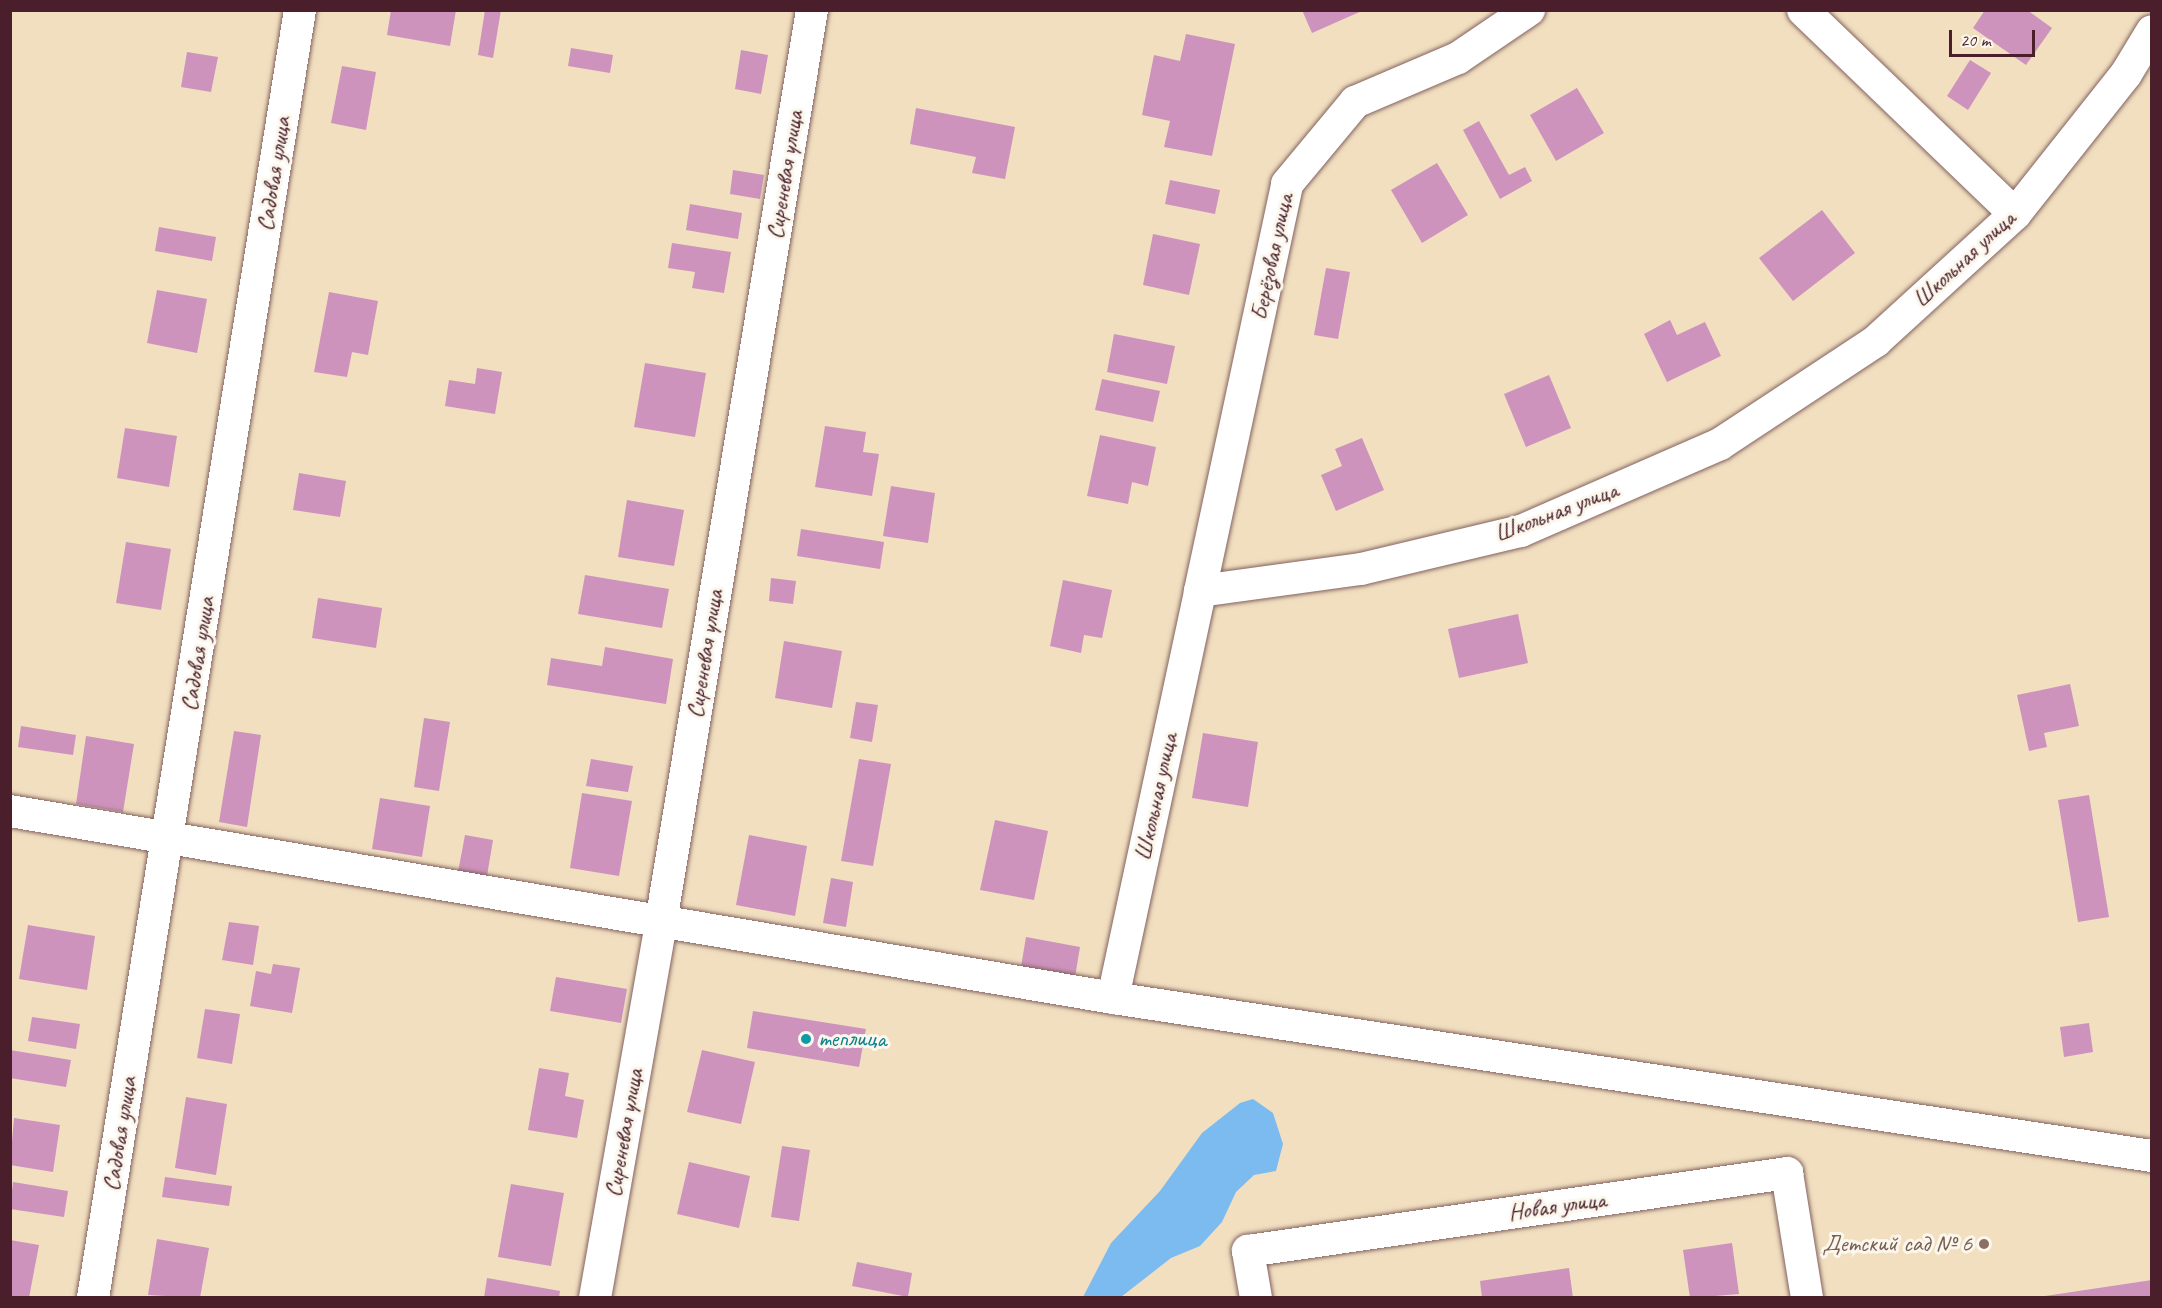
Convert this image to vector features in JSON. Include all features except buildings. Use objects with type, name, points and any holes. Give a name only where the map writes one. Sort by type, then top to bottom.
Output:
[{"type":"street","name":"Садовая улица","points":[[93,1298],[300,10]]},
{"type":"street","name":"Сиреневая улица","points":[[595,1298],[661,922],[812,10]]},
{"type":"street","name":"Берёзовая улица","points":[[1200,591],[1287,184],[1355,102],[1458,58],[1529,10]]},
{"type":"street","points":[[1803,10],[2015,214]]},
{"type":"street","name":"Школьная улица","points":[[1113,998],[1200,591],[1361,569],[1521,531],[1720,444],[1876,341],[2015,214],[2126,75],[2151,31]]},
{"type":"street","points":[[10,812],[1113,998],[2151,1156]]},
{"type":"street","name":"Новая улица","points":[[1256,1298],[1248,1251],[1787,1173],[1807,1298]]},
{"type":"water","points":[[1253,1099],[1273,1113],[1283,1144],[1276,1171],[1254,1175],[1236,1192],[1222,1222],[1200,1246],[1171,1258],[1121,1297],[1083,1297],[1111,1243],[1160,1191],[1202,1133],[1240,1103]]},
{"type":"place","name":"теплица","points":[[806,1039]]},
{"type":"place","name":"Детский сад № 6","points":[[1984,1244]]}]
